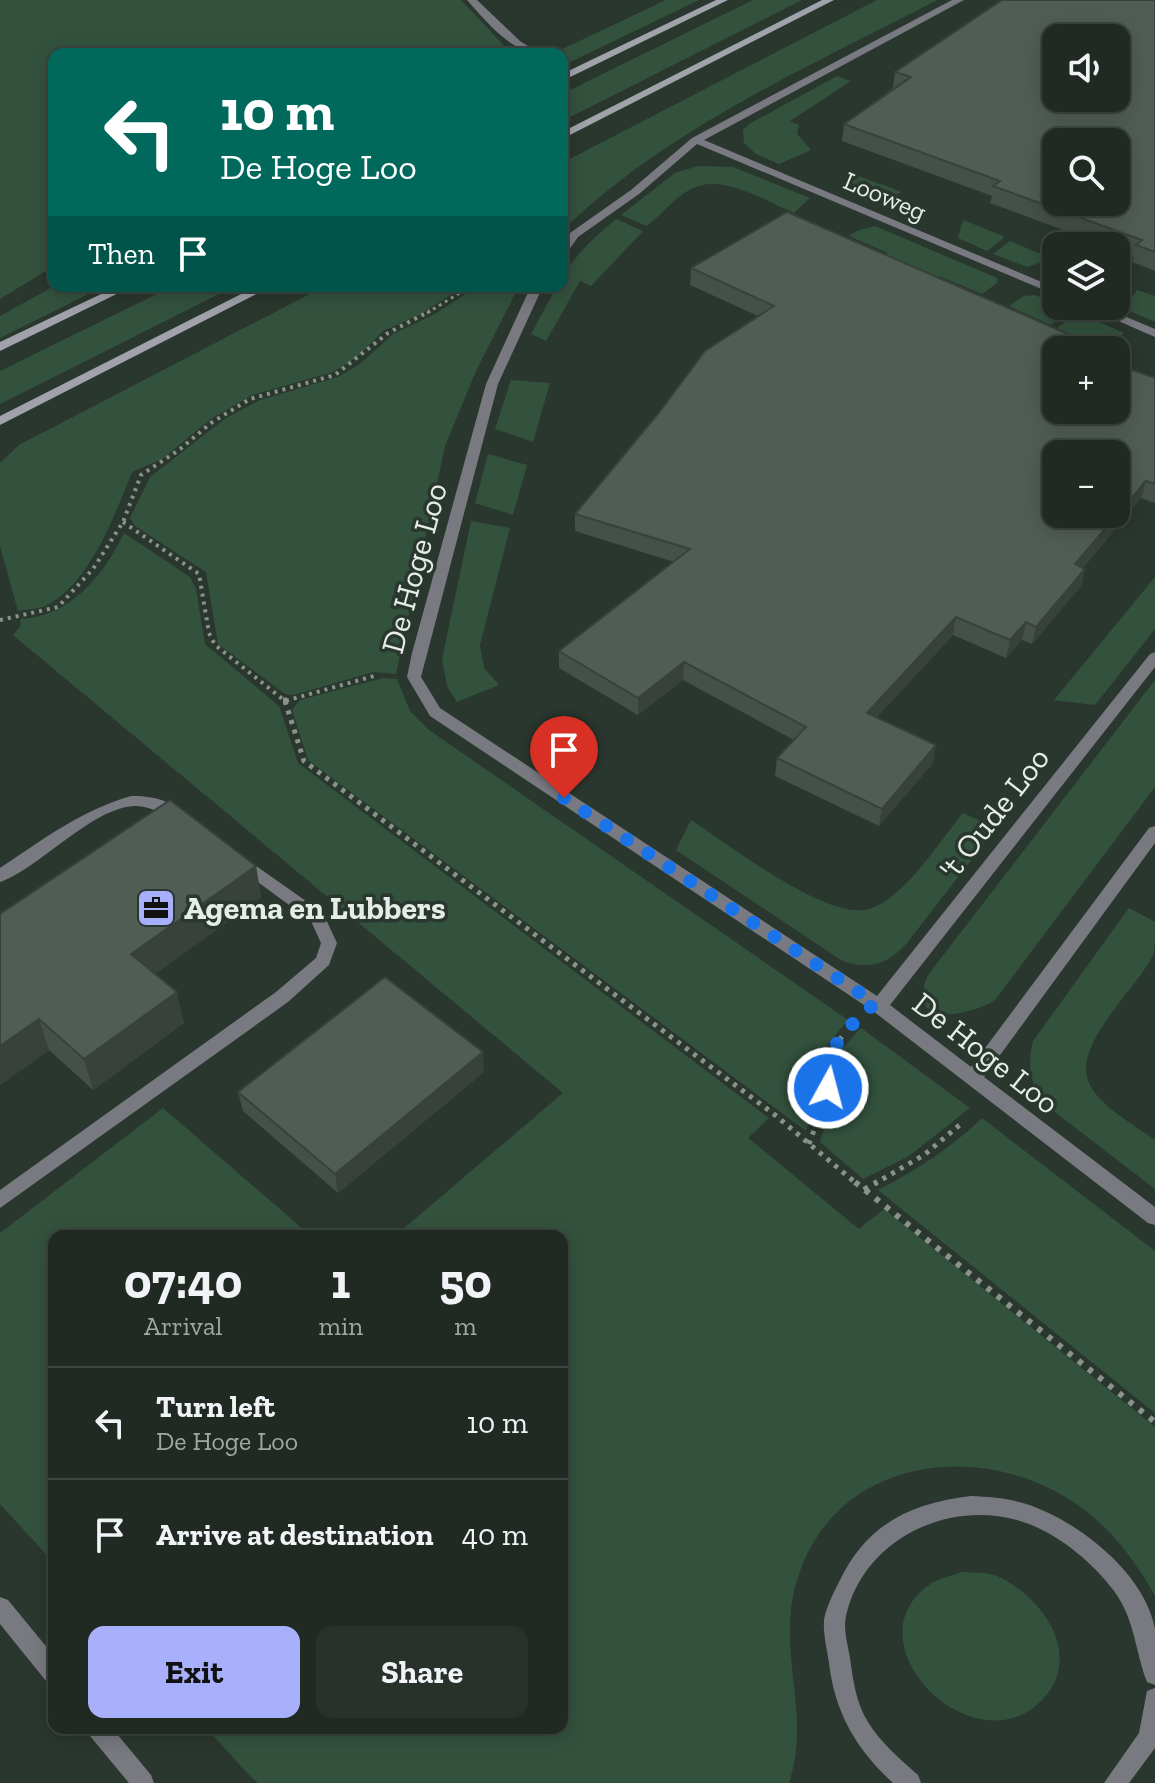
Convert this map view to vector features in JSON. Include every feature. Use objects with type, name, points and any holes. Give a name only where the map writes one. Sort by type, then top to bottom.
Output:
[{"type":"main road","points":[[568,75],[723,0]]},
{"type":"main road","points":[[568,133],[829,0]]},
{"type":"main road","points":[[0,347],[115,292]]},
{"type":"main road","points":[[0,421],[254,292]]},
{"type":"street","points":[[472,0],[526,48]]},
{"type":"street","points":[[568,244],[574,235],[635,192],[696,140],[959,0]]},
{"type":"street","name":"Looweg","points":[[696,140],[1042,286]]},
{"type":"street","name":"De Hoge Loo","points":[[534,292],[492,384],[414,677],[435,712],[877,1004],[1155,1217]]},
{"type":"street","points":[[1124,320],[1155,333]]},
{"type":"street","name":"'t Oude Loo","points":[[877,1004],[1155,657]]},
{"type":"street","points":[[0,876],[103,811],[134,800],[173,811],[197,829]]},
{"type":"street","points":[[973,1078],[1155,832]]},
{"type":"street","points":[[0,1200],[282,997],[323,961],[329,943],[317,917],[221,846]]},
{"type":"street","points":[[904,1781],[871,1749],[843,1696],[835,1620],[853,1571],[878,1540],[921,1513],[974,1505],[1026,1513],[1082,1543],[1123,1585],[1146,1628],[1155,1674]]},
{"type":"street","points":[[0,1607],[48,1666]]},
{"type":"street","points":[[1115,1783],[1149,1738],[1155,1699]]},
{"type":"street","points":[[103,1734],[143,1783]]},
{"type":"path","points":[[0,620],[58,607],[93,569],[123,522],[141,475],[179,450],[211,423],[250,399],[335,375],[388,333],[420,318],[461,292]]},
{"type":"path","points":[[123,522],[199,574],[209,633],[215,645],[285,701],[304,761],[763,1105],[864,1190],[1155,1422]]},
{"type":"path","points":[[285,701],[379,675],[414,677]]},
{"type":"path","points":[[809,1144],[828,1088],[828,1061],[834,1046],[877,1004]]},
{"type":"path","points":[[864,1190],[924,1155],[995,1095]]},
{"type":"green space","points":[[0,0],[461,0],[506,48],[48,48],[48,270],[0,299]]},
{"type":"green space","points":[[666,0],[699,0],[568,63],[568,48],[565,48]]},
{"type":"green space","points":[[753,0],[802,0],[568,118],[568,91]]},
{"type":"green space","points":[[877,0],[937,0],[790,75],[693,130],[603,194],[568,226],[568,160]]},
{"type":"green space","points":[[837,76],[851,81],[790,121],[799,125],[797,134],[811,150],[779,164],[756,154],[744,143],[743,130],[749,124]]},
{"type":"green space","points":[[698,166],[733,167],[810,198],[794,213],[744,190],[716,184],[703,185],[679,197],[647,226],[621,215],[675,173]]},
{"type":"green space","points":[[858,176],[902,192],[873,203],[839,189]]},
{"type":"green space","points":[[616,219],[643,231],[591,286],[580,281],[546,341],[531,334],[554,292],[568,292],[568,268],[592,240]]},
{"type":"green space","points":[[963,220],[1004,238],[987,251],[958,238]]},
{"type":"green space","points":[[875,226],[997,278],[997,283],[982,294],[939,276],[933,280],[883,258],[888,253],[849,236]]},
{"type":"green space","points":[[1010,241],[1042,255],[1042,262],[1027,267],[993,254]]},
{"type":"green space","points":[[48,289],[48,292],[93,292],[0,338],[0,316]]},
{"type":"green space","points":[[1137,290],[1155,296],[1155,322],[1130,311],[1130,301]]},
{"type":"green space","points":[[161,292],[223,292],[0,404],[0,371]]},
{"type":"green space","points":[[313,292],[455,292],[419,315],[383,331],[356,358],[333,372],[252,395],[211,419],[162,459],[132,472],[100,545],[77,580],[49,604],[18,611],[0,546],[0,463],[19,445]]},
{"type":"green space","points":[[469,292],[516,292],[476,371],[445,446],[396,674],[373,672],[294,695],[285,694],[218,644],[206,572],[135,526],[130,518],[150,477],[226,418],[260,400],[338,377],[360,364],[393,334],[433,315]]},
{"type":"green space","points":[[1036,295],[1042,298],[1042,320],[1058,320],[1051,325],[1009,306],[1024,296]]},
{"type":"green space","points":[[1068,320],[1094,320],[1124,333],[1120,336],[1074,336],[1057,328]]},
{"type":"green space","points":[[511,380],[550,383],[533,442],[495,429]]},
{"type":"green space","points":[[488,454],[527,465],[513,515],[475,503]]},
{"type":"green space","points":[[471,521],[510,528],[480,645],[484,668],[499,685],[457,702],[447,686],[442,659]]},
{"type":"green space","points":[[124,533],[190,577],[196,589],[205,644],[279,706],[298,763],[769,1118],[748,1138],[859,1229],[884,1209],[1155,1427],[1155,1596],[1132,1560],[1104,1527],[1082,1508],[1045,1486],[1004,1472],[962,1467],[921,1470],[882,1482],[847,1503],[819,1534],[799,1574],[790,1628],[797,1729],[789,1783],[258,1783],[251,1777],[212,1734],[568,1734],[568,1230],[402,1230],[563,1093],[13,635],[21,626],[20,619],[55,611],[70,602],[95,578]]},
{"type":"green space","points":[[1155,577],[1155,629],[1095,705],[1054,700]]},
{"type":"green space","points":[[383,678],[397,679],[410,711],[429,730],[848,1020],[829,1043],[821,1061],[822,1079],[806,1131],[308,760],[292,710],[300,700]]},
{"type":"green space","points":[[1155,680],[1155,787],[995,1000],[955,1014],[931,1011],[924,1004],[923,992],[928,975]]},
{"type":"green space","points":[[963,813],[996,828],[907,943],[893,956],[877,964],[860,965],[841,960],[676,850],[691,820],[799,890],[845,909],[866,910],[885,901],[901,888]]},
{"type":"green space","points":[[1129,908],[1155,922],[1154,953],[1098,1033],[1086,1068],[1089,1083],[1101,1100],[1155,1140],[1155,1189],[1047,1106],[1037,1091],[1030,1067],[1033,1041]]},
{"type":"green space","points":[[861,1028],[970,1108],[909,1156],[863,1179],[820,1142],[837,1082],[837,1064],[842,1049]]},
{"type":"green space","points":[[163,1108],[304,1230],[48,1230],[48,1556],[0,1504],[0,1233]]},
{"type":"green space","points":[[982,1118],[1155,1251],[1155,1413],[878,1190],[933,1158]]},
{"type":"green space","points":[[961,1572],[993,1575],[1012,1584],[1039,1608],[1056,1639],[1060,1655],[1058,1672],[1051,1689],[1023,1714],[992,1721],[961,1713],[933,1694],[912,1668],[903,1638],[908,1609],[932,1583]]},
{"type":"building","points":[[1002,0],[1155,0],[1155,252],[1136,245],[1142,240],[1130,236],[1130,232],[1120,232],[1076,216],[1130,216],[1130,128],[1042,128],[1042,204],[993,186],[1000,181],[844,124],[911,77],[895,72]]},
{"type":"building","points":[[787,212],[1073,336],[1042,336],[1042,424],[1130,424],[1130,369],[1155,378],[1155,484],[1146,481],[1130,500],[1130,440],[1042,440],[1042,528],[1106,528],[1075,564],[1085,569],[1036,627],[1026,622],[1010,640],[956,617],[867,713],[936,745],[882,809],[777,758],[806,727],[684,662],[638,698],[559,651],[690,549],[575,514],[658,414],[705,351],[774,306],[691,268]]},
{"type":"building","points":[[170,800],[256,866],[131,954],[177,992],[84,1059],[39,1019],[0,1046],[0,914]]},
{"type":"building","points":[[385,977],[483,1052],[335,1174],[238,1092]]},
{"type":"place","name":"Agema en Lubbers","points":[[156,908]]},
{"type":"route","points":[[564,798],[875,1003],[834,1046],[828,1061],[828,1088]]}]
